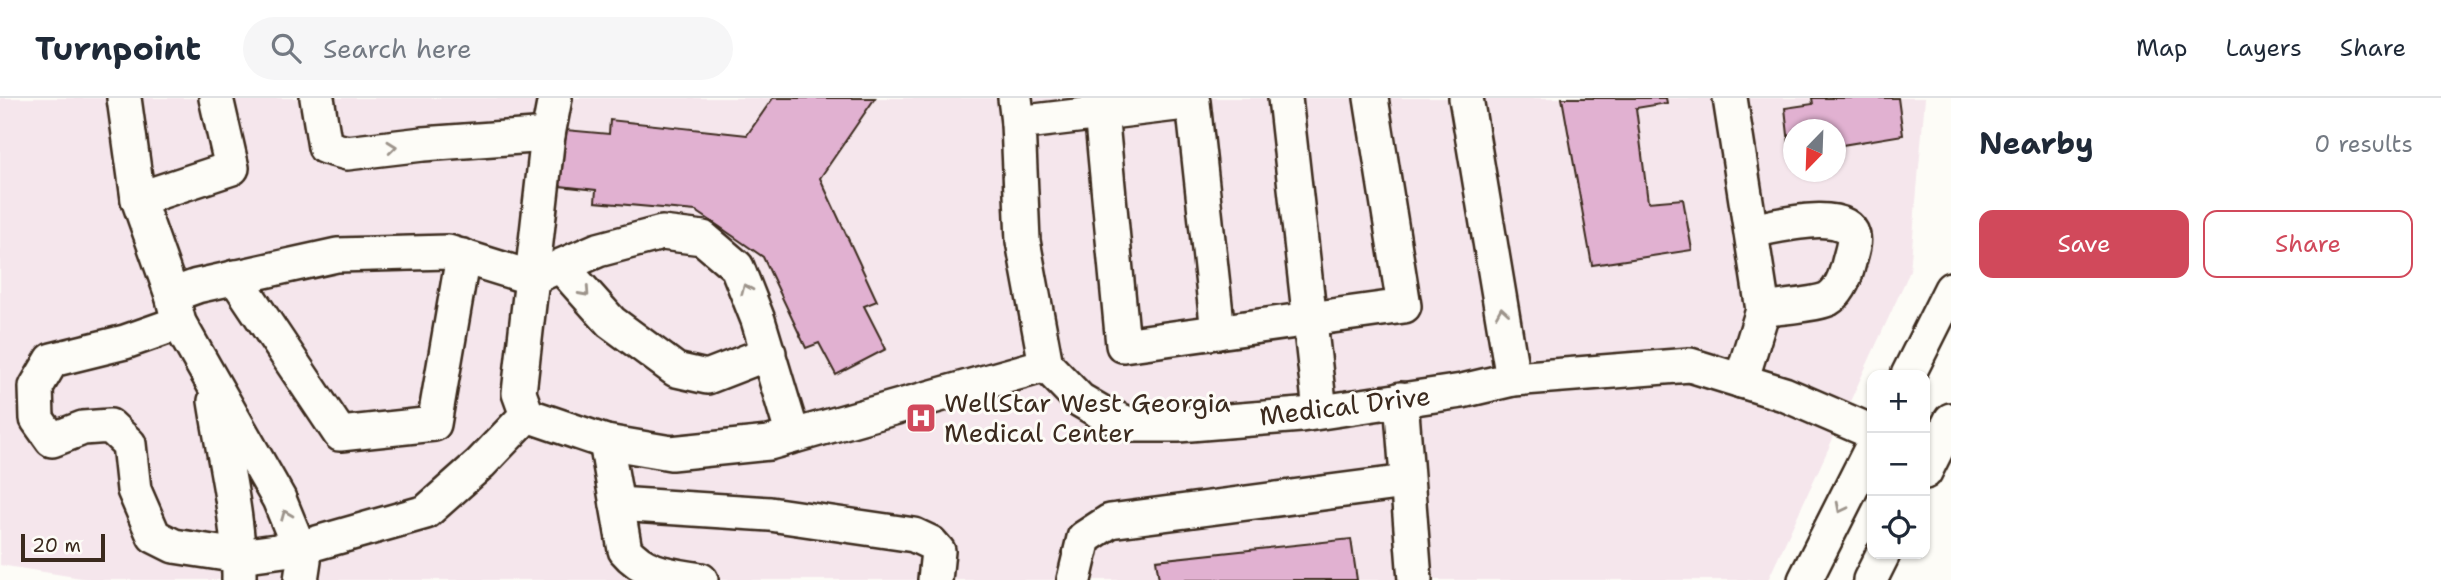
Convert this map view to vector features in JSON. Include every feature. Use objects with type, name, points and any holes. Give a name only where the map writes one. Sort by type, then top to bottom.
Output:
[{"type":"street","points":[[124,98],[138,199],[175,309],[279,499],[300,564]]},
{"type":"street","points":[[138,199],[232,168],[216,98]]},
{"type":"street","points":[[317,98],[325,147],[347,153],[423,144],[548,135]]},
{"type":"street","points":[[527,415],[519,393],[546,272],[548,135],[555,98]]},
{"type":"street","points":[[1285,98],[1320,411]]},
{"type":"street","points":[[1101,112],[1123,345],[1404,306],[1371,98]]},
{"type":"street","points":[[1466,98],[1513,380]]},
{"type":"street","points":[[1730,98],[1763,310],[1741,381]]},
{"type":"street","points":[[527,415],[606,442],[671,453],[769,443],[1046,365],[1023,241],[1017,110],[1101,112],[1193,102],[1218,332]]},
{"type":"street","points":[[1751,231],[1821,219],[1850,228],[1854,238],[1847,272],[1836,292],[1826,300],[1763,310]]},
{"type":"street","points":[[546,272],[598,250],[662,233],[703,238],[737,267],[758,320],[793,436]]},
{"type":"street","points":[[527,415],[480,464],[426,512],[300,564],[239,568],[174,546],[154,536],[134,490],[129,444],[110,426],[83,428],[52,440],[37,419],[36,387],[52,359],[125,342],[175,309],[197,286],[337,255],[448,252],[546,272],[676,370],[707,377],[769,354]]},
{"type":"street","points":[[235,277],[340,434],[435,424],[463,256]]},
{"type":"street","points":[[1910,370],[1951,289]]},
{"type":"street","name":"Medical Drive","points":[[1046,365],[1080,400],[1104,414],[1132,425],[1178,425],[1320,411],[1462,391],[1513,380],[1690,365],[1784,394],[1867,430]]},
{"type":"street","points":[[211,378],[239,568]]},
{"type":"street","points":[[1401,399],[1415,580]]},
{"type":"street","points":[[1930,458],[1951,420]]},
{"type":"street","points":[[606,442],[625,550],[635,562],[660,573],[701,580]]},
{"type":"street","points":[[1805,580],[1867,457]]},
{"type":"street","points":[[1074,580],[1084,538],[1110,521],[1406,482]]},
{"type":"street","points":[[617,504],[770,514],[914,535],[931,543],[938,551],[934,580]]},
{"type":"street","points":[[1870,580],[1880,559]]},
{"type":"shaded area","name":"WellStar West Georgia Medical Center","points":[[0,98],[1925,98],[1910,271],[1768,580],[94,580],[0,565]]},
{"type":"building","points":[[773,98],[875,98],[820,178],[877,301],[864,306],[886,349],[836,375],[819,343],[806,348],[763,257],[717,225],[696,211],[595,202],[596,190],[560,186],[566,130],[609,134],[610,120],[747,135]]},
{"type":"building","points":[[1562,98],[1666,98],[1667,103],[1636,108],[1648,202],[1683,199],[1692,250],[1592,265]]},
{"type":"building","points":[[1812,98],[1898,98],[1903,135],[1846,144],[1846,119],[1786,119],[1785,108],[1813,104]]},
{"type":"building","points":[[1351,539],[1357,580],[1159,580],[1156,560]]},
{"type":"place","name":"WellStar West Georgia Medical Center","points":[[921,418]]}]
